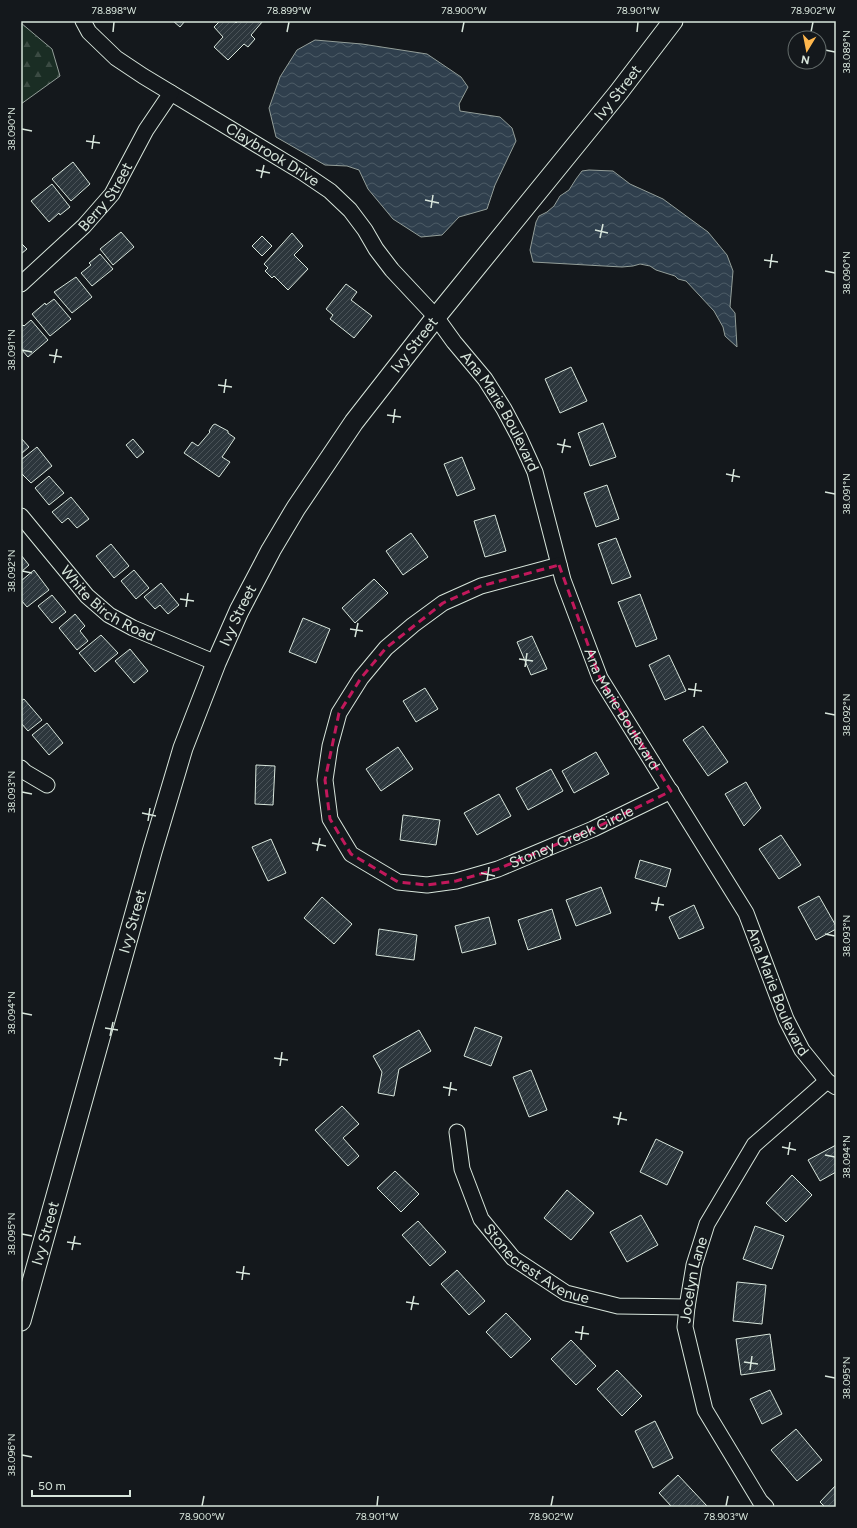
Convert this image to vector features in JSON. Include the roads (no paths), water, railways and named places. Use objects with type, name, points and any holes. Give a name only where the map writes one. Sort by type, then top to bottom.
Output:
[{"type":"main road","name":"Ivy Street","points":[[21,1322],[152,852],[183,748],[216,664],[239,611],[271,550],[296,508],[354,422],[436,317],[613,99],[673,21]]},
{"type":"street","name":"Claybrook Drive","points":[[83,21],[89,32],[116,58],[143,76],[302,172],[330,191],[354,215],[376,249],[392,270],[436,317]]},
{"type":"street","name":"Berry Street","points":[[21,284],[84,226],[112,194],[146,130],[171,93]]},
{"type":"street","name":"Ana Marie Boulevard","points":[[436,317],[454,342],[485,378],[519,437],[535,472],[563,580],[600,678],[746,913],[786,1019],[802,1050],[832,1084]]},
{"type":"street","name":"White Birch Road","points":[[21,516],[87,596],[109,615],[133,628],[216,664]]},
{"type":"street","name":"Stoney Creek Circle","points":[[559,565],[480,586],[443,604],[413,625],[386,648],[361,678],[339,713],[330,746],[325,780],[330,819],[351,854],[398,882],[427,885],[456,881],[498,869],[593,829],[670,791]]},
{"type":"street","points":[[21,768],[47,785]]},
{"type":"street","name":"Jocelyn Lane","points":[[766,1507],[760,1501],[705,1410],[686,1327],[687,1306],[694,1265],[707,1224],[754,1145],[832,1084]]},
{"type":"street","name":"Stonecrest Avenue","points":[[457,1132],[462,1168],[481,1219],[513,1258],[566,1293],[618,1306],[687,1306]]},
{"type":"water","points":[[315,40],[362,44],[427,54],[461,77],[468,87],[459,104],[460,111],[500,117],[512,128],[516,141],[495,185],[487,209],[459,217],[442,235],[421,237],[393,219],[368,189],[359,170],[347,166],[325,165],[276,137],[269,108],[280,77],[297,50]]},
{"type":"water","points":[[582,171],[613,171],[630,184],[663,199],[708,232],[727,255],[733,271],[730,307],[735,313],[737,347],[725,336],[723,327],[714,311],[686,281],[678,279],[675,276],[656,270],[650,266],[640,264],[622,267],[533,262],[530,250],[536,222],[539,216],[554,206],[560,196],[569,190]]}]
